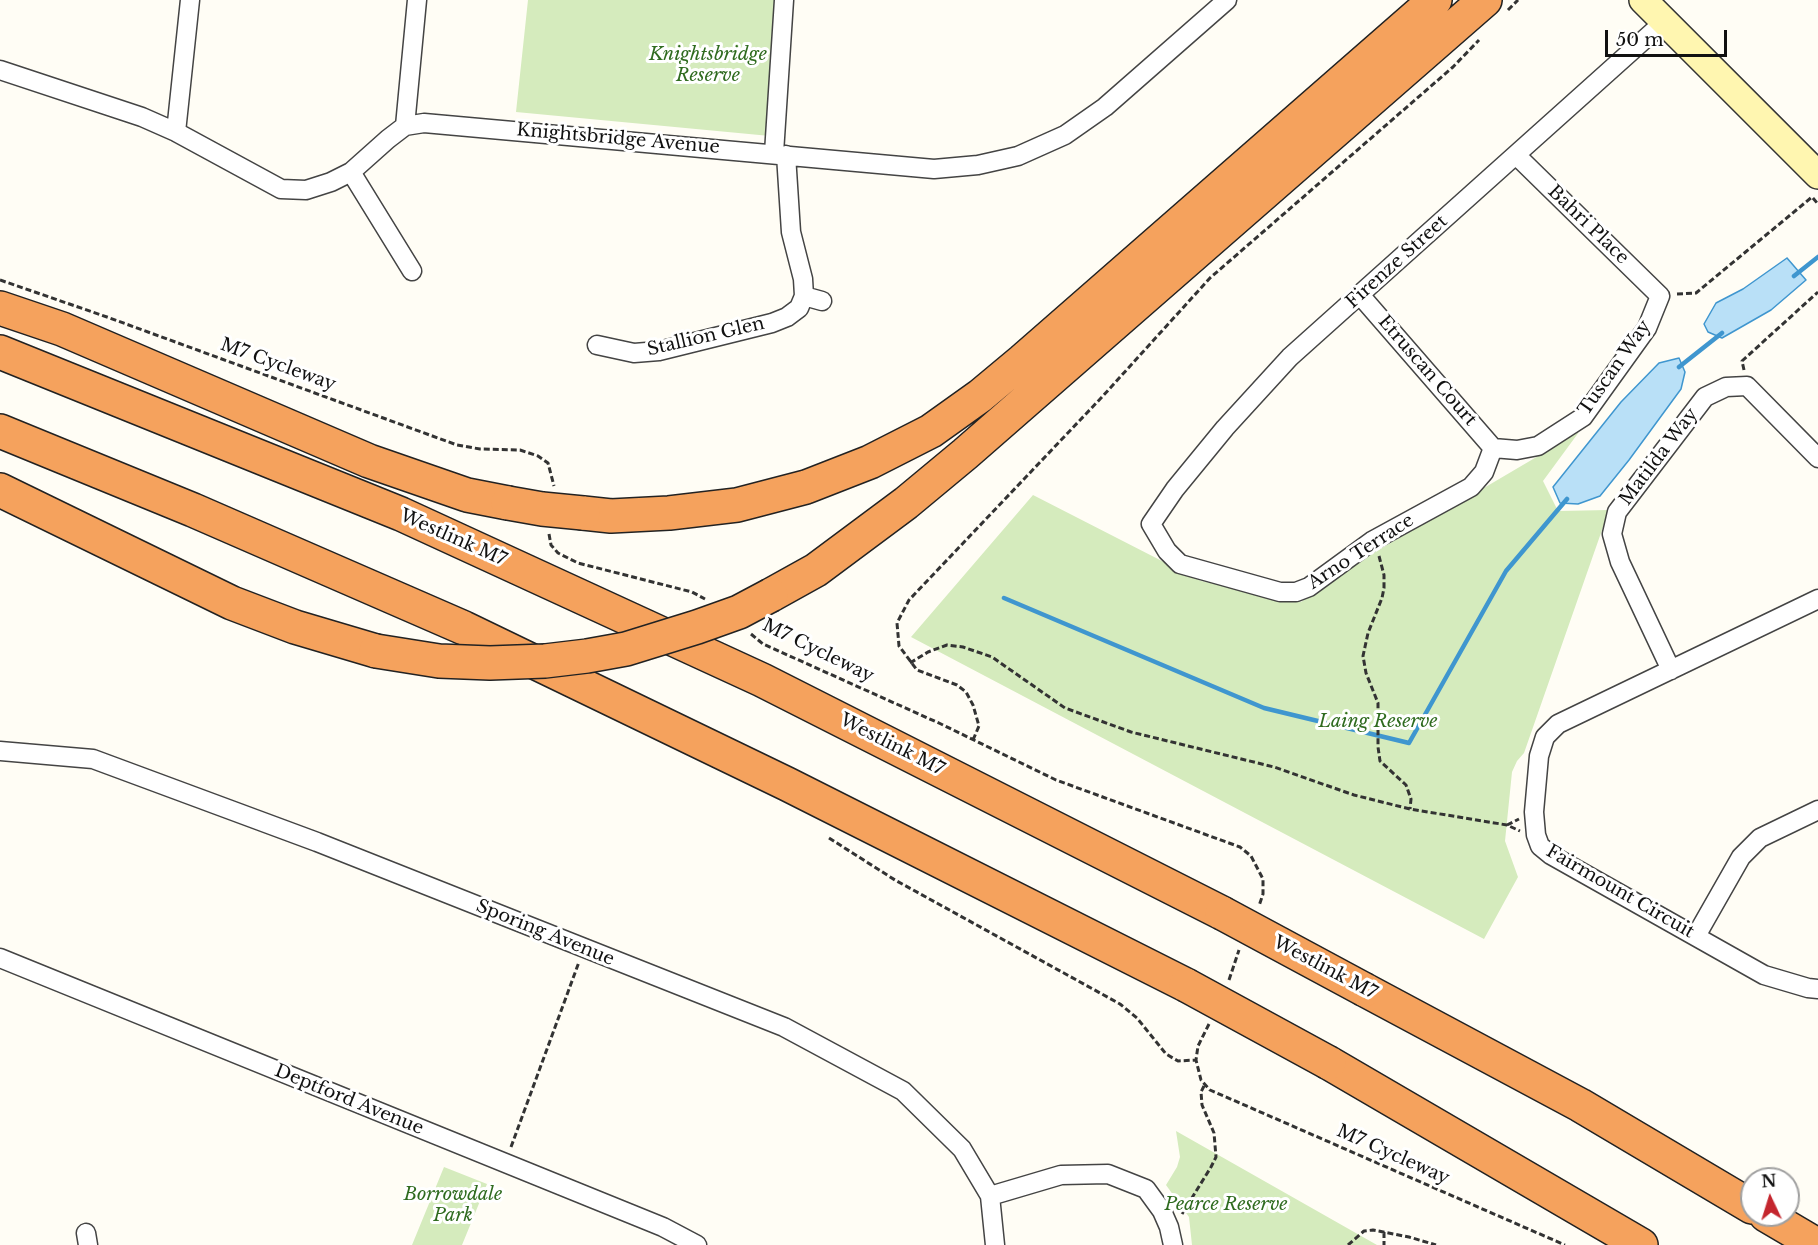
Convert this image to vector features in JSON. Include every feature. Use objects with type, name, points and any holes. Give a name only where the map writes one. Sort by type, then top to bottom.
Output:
[{"type":"highway","points":[[0,308],[62,329],[369,461],[467,495],[542,509],[611,516],[669,513],[737,505],[806,487],[870,462],[931,431],[980,396],[1435,0]]},
{"type":"highway","points":[[0,490],[232,603],[295,627],[376,651],[439,660],[490,663],[545,661],[626,649],[697,627],[739,612],[816,570],[923,489],[1495,6]]},
{"type":"highway","name":"Westlink M7","points":[[0,352],[401,514],[762,680],[1222,913],[1580,1106],[1740,1200]]},
{"type":"highway","points":[[0,431],[204,515],[464,628],[830,806],[1186,986],[1329,1063],[1641,1245]]},
{"type":"highway","points":[[1786,1227],[1817,1245]]},
{"type":"street","points":[[176,132],[190,0]]},
{"type":"street","points":[[0,70],[142,117],[176,132],[281,189],[306,190],[331,182],[351,172],[405,126],[417,0]]},
{"type":"street","name":"Stallion Glen","points":[[597,345],[634,353],[659,351],[772,323],[787,317],[813,299],[803,279],[792,232],[780,154],[784,0]]},
{"type":"street","name":"Knightsbridge Avenue","points":[[405,126],[424,123],[444,124],[934,170],[978,165],[1018,156],[1065,135],[1105,107],[1227,0]]},
{"type":"street","points":[[1643,0],[1818,174]]},
{"type":"street","name":"Firenze Street","points":[[1151,524],[1175,489],[1225,428],[1290,357],[1665,21]]},
{"type":"street","name":"Bahri Place","points":[[1516,155],[1660,296]]},
{"type":"street","points":[[351,172],[412,271]]},
{"type":"street","name":"Etruscan Court","points":[[1360,295],[1493,448]]},
{"type":"street","name":"Tuscan Way","points":[[1493,448],[1517,450],[1538,446],[1583,417],[1647,328],[1660,296]]},
{"type":"street","points":[[1747,386],[1818,458]]},
{"type":"street","name":"Matilda Way","points":[[1671,670],[1620,562],[1612,534],[1617,512],[1705,397],[1726,387],[1747,386]]},
{"type":"street","name":"Arno Terrace","points":[[1151,524],[1167,550],[1180,564],[1280,592],[1296,592],[1309,587],[1371,541],[1471,487],[1484,472],[1493,448]]},
{"type":"street","name":"Fairmount Circuit","points":[[1818,599],[1558,724],[1545,736],[1539,756],[1534,812],[1536,835],[1540,846],[1551,855],[1764,975],[1818,989]]},
{"type":"street","name":"Sporing Avenue","points":[[0,752],[93,759],[317,842],[784,1027],[903,1091],[962,1149],[990,1196],[995,1245]]},
{"type":"street","points":[[1696,936],[1741,857],[1760,838],[1818,810]]},
{"type":"street","name":"Deptford Avenue","points":[[0,958],[663,1227],[697,1245]]},
{"type":"street","points":[[990,1196],[1061,1175],[1108,1174],[1146,1190],[1162,1211],[1173,1245]]},
{"type":"path","points":[[1495,6],[1518,0]]},
{"type":"path","points":[[1483,35],[1453,67],[1210,278],[1102,397],[915,592],[897,623],[899,646],[910,663],[928,652],[947,645],[963,647],[992,657],[1065,708],[1131,732],[1274,766],[1354,795],[1410,809],[1507,825],[1522,833],[1536,835]]},
{"type":"path","points":[[1660,296],[1696,293],[1812,197],[1818,204]]},
{"type":"path","name":"M7 Cycleway","points":[[0,280],[457,445],[480,449],[520,450],[538,456],[548,463]]},
{"type":"path","points":[[1747,386],[1742,361],[1818,292]]},
{"type":"path","points":[[1371,541],[1380,560],[1384,575],[1384,588],[1368,633],[1363,656],[1366,673],[1378,703],[1380,761],[1406,785],[1412,799],[1410,809]]},
{"type":"path","points":[[621,573],[692,592],[712,603]]},
{"type":"path","name":"M7 Cycleway","points":[[746,630],[763,644],[974,740],[979,726],[973,705],[966,692],[957,686],[926,675],[910,663]]},
{"type":"path","points":[[829,838],[895,880],[1120,1004],[1137,1018],[1166,1054],[1178,1061],[1196,1060]]},
{"type":"path","points":[[505,1163],[584,948]]},
{"type":"path","points":[[1186,1210],[1211,1167],[1216,1152],[1214,1133],[1202,1105],[1201,1092],[1205,1086]]},
{"type":"path","name":"M7 Cycleway","points":[[1210,1090],[1565,1245]]},
{"type":"path","points":[[1348,1245],[1364,1231],[1384,1232],[1436,1245]]},
{"type":"path","points":[[1384,1232],[1384,1245]]},
{"type":"green space","name":"Knightsbridge Reserve","points":[[528,0],[776,0],[770,136],[516,112]]},
{"type":"green space","name":"Laing Reserve","points":[[1579,432],[1543,481],[1558,511],[1609,510],[1524,753],[1512,772],[1505,841],[1518,877],[1484,939],[911,637],[1033,495],[1201,581],[1301,602],[1370,555]]},
{"type":"green space","name":"Pearce Reserve","points":[[1176,1131],[1377,1245],[1192,1245],[1189,1217],[1166,1185],[1180,1157]]},
{"type":"green space","name":"Borrowdale Park","points":[[444,1167],[487,1184],[462,1245],[412,1245]]},
{"type":"water","points":[[1787,258],[1806,280],[1771,310],[1722,338],[1708,332],[1704,324],[1716,303],[1743,289]]},
{"type":"water","points":[[1679,358],[1685,372],[1681,389],[1600,496],[1578,504],[1560,503],[1553,487],[1621,402],[1659,363]]},
{"type":"waterway","points":[[1794,276],[1818,257]]},
{"type":"waterway","points":[[1679,367],[1722,333]]},
{"type":"waterway","points":[[1004,598],[1264,708],[1409,743],[1506,571],[1567,499]]}]
